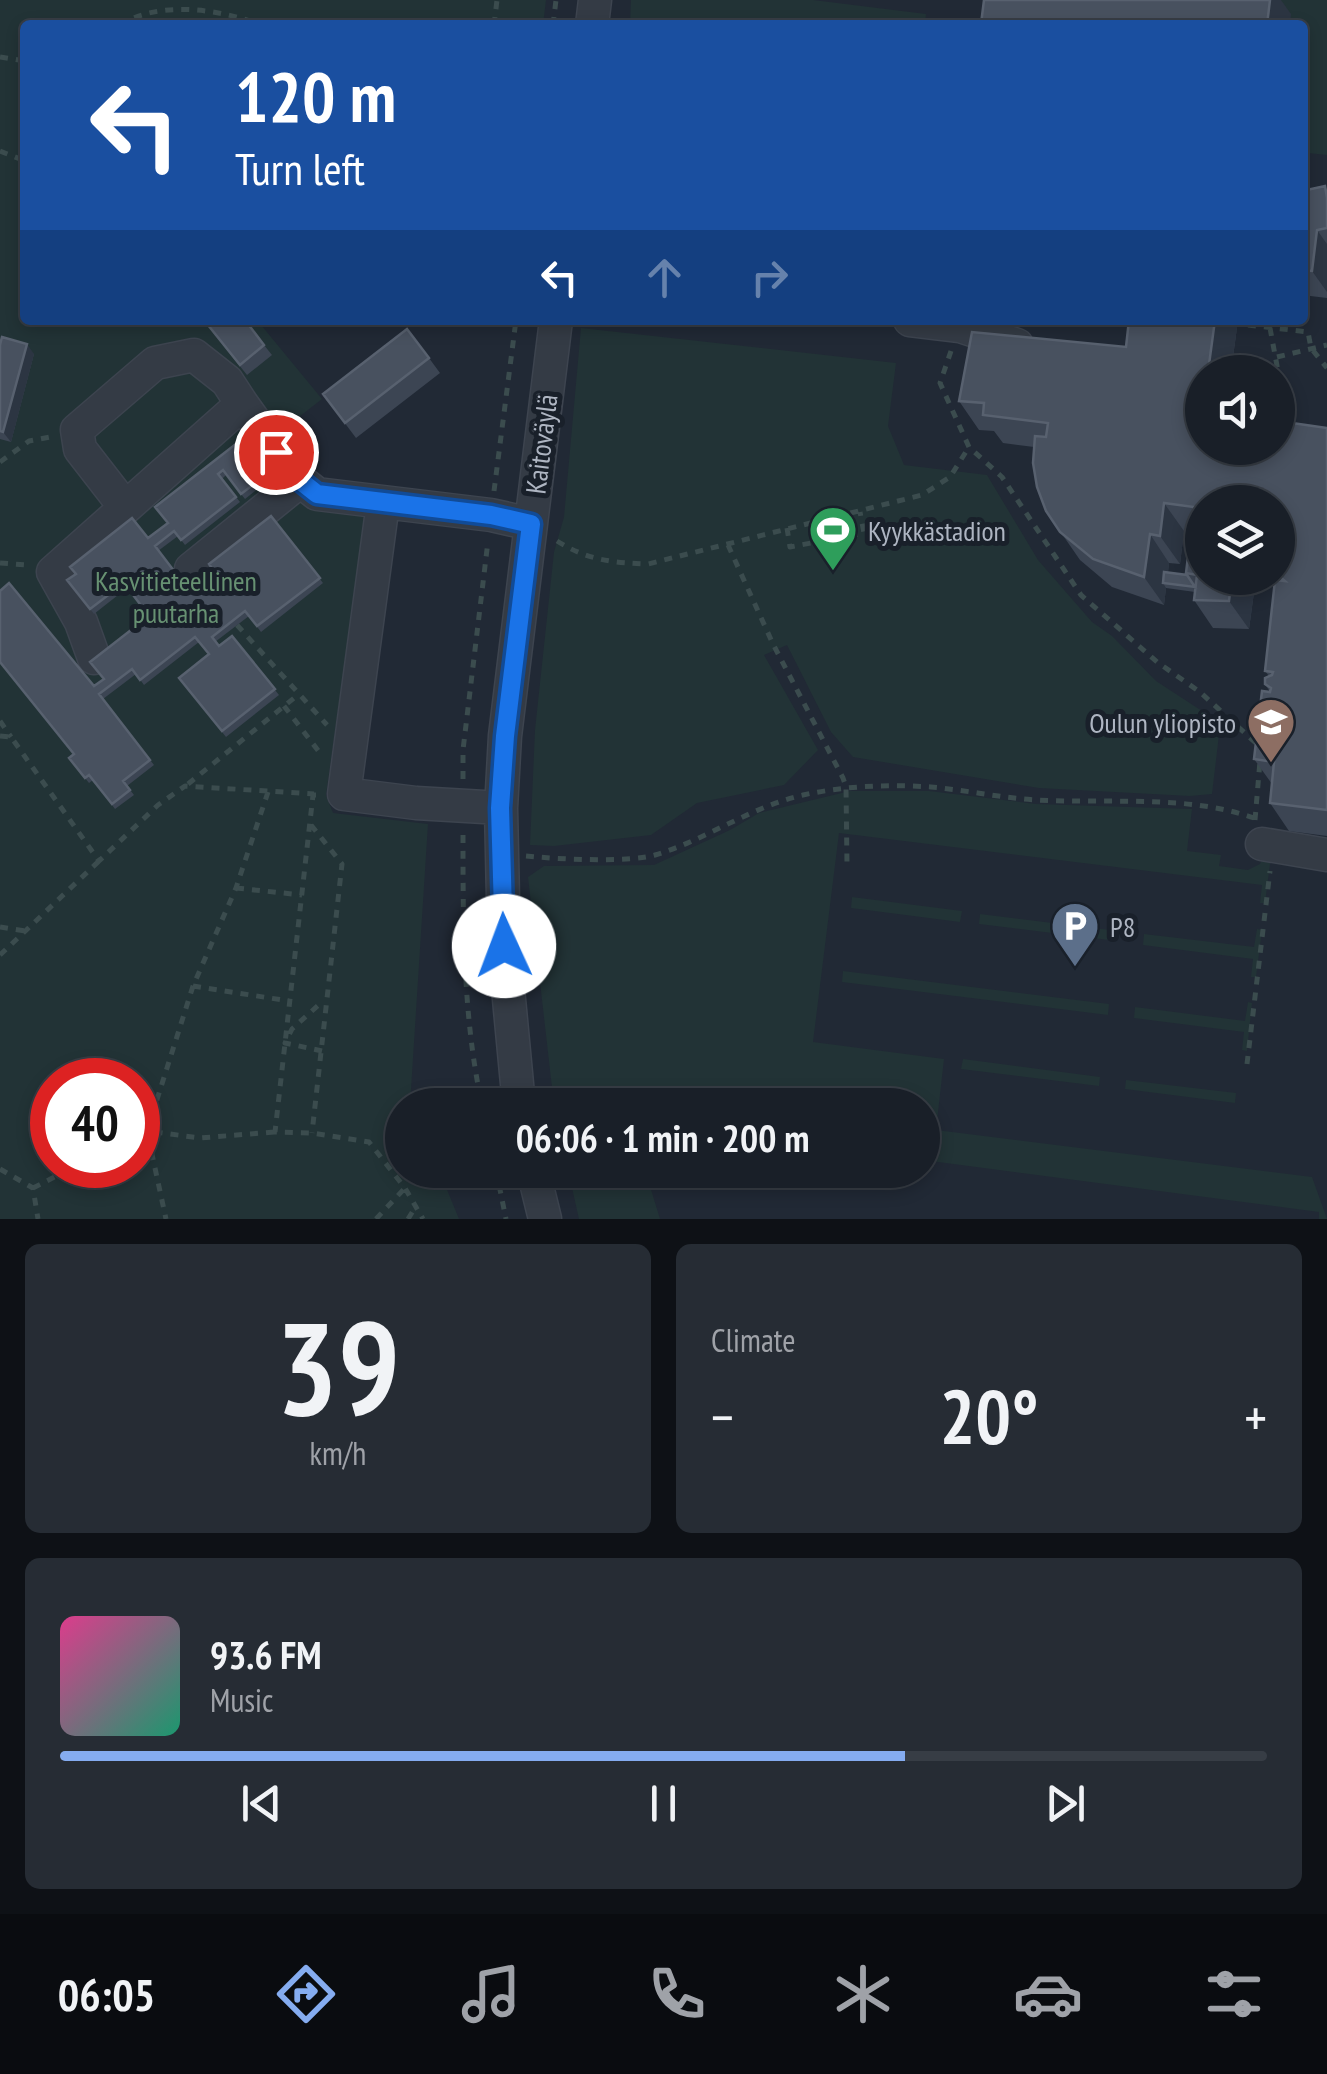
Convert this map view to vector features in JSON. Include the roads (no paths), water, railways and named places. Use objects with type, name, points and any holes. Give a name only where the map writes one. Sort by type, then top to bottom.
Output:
[{"type":"street","name":"Kaitoväylä","points":[[517,1088],[504,946],[500,808],[505,736],[555,325]]},
{"type":"street","points":[[952,325],[1005,343],[1040,348]]},
{"type":"street","points":[[125,507],[80,450],[77,430],[155,363],[194,355],[227,382],[300,481],[317,494],[491,515],[531,524]]},
{"type":"street","points":[[94,658],[82,622],[53,572],[242,404]]},
{"type":"street","points":[[191,569],[300,481]]},
{"type":"street","points":[[383,503],[344,794],[416,804],[500,808]]},
{"type":"street","points":[[1263,837],[1327,855]]},
{"type":"street","points":[[538,1188],[545,1219]]},
{"type":"place","name":"Kyykkästadion","points":[[833,572]]},
{"type":"place","name":"Oulun yliopisto","points":[[1271,764]]},
{"type":"place","name":"P8","points":[[1075,968]]},
{"type":"park label","name":"Kasvitieteellinen puutarha","points":[[176,596]]}]
